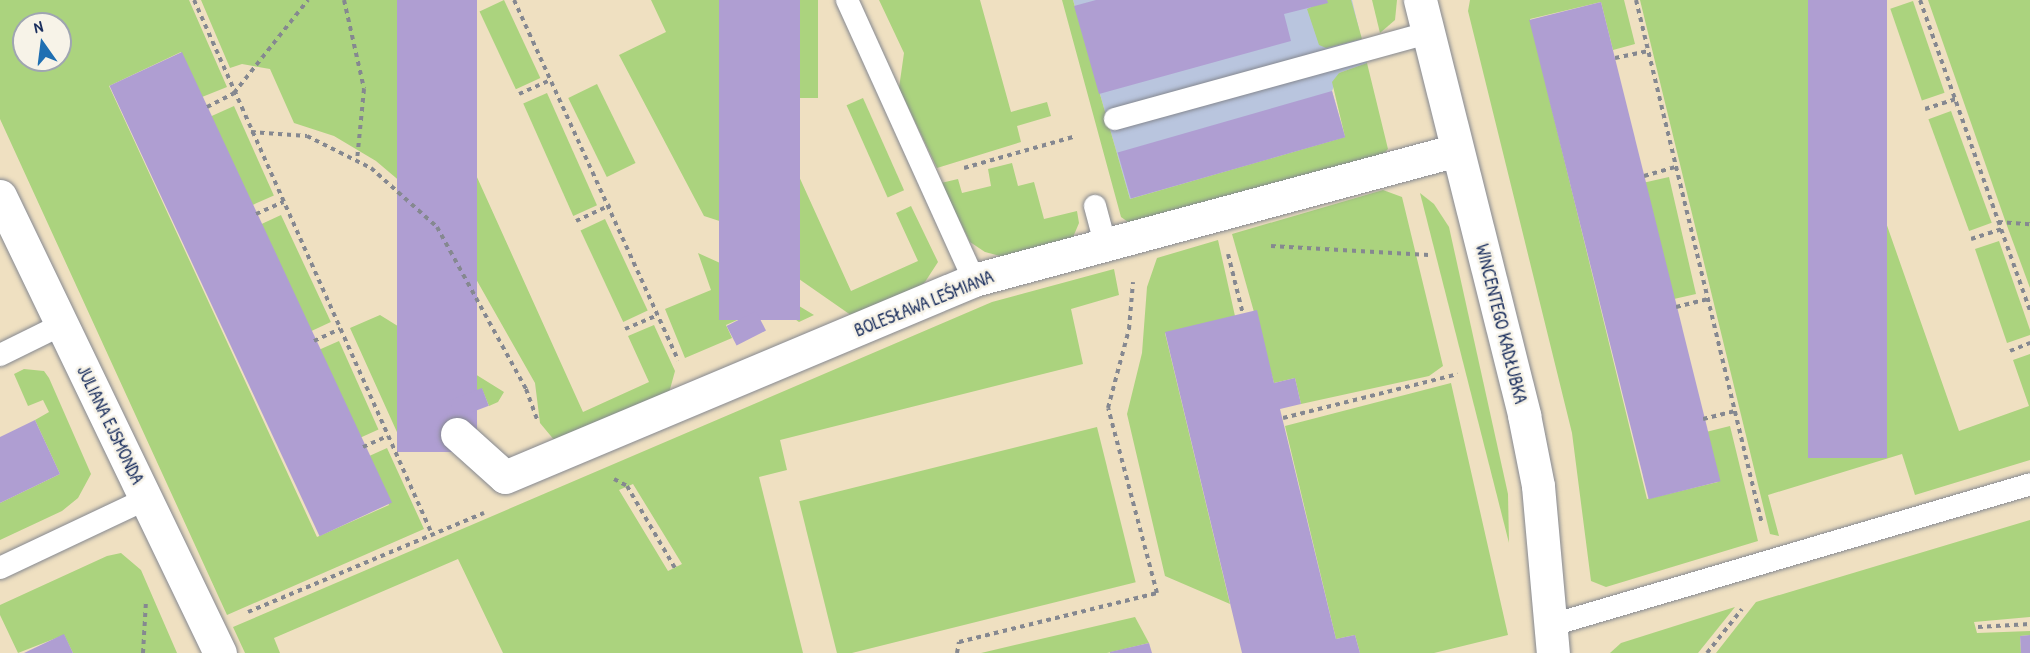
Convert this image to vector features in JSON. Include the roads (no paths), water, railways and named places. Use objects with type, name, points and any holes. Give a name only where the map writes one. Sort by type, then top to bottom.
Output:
[{"type":"street","name":"WINCENTEGO KADŁUBKA","points":[[1420,0],[1524,415],[1538,486],[1552,639]]},
{"type":"street","name":"BOLESŁAWA LEŚMIANA","points":[[457,434],[505,477],[696,399],[974,280],[1457,150]]},
{"type":"street","name":"JULIANA EJSMONDA","points":[[4,217],[61,325],[220,653]]},
{"type":"lane","points":[[847,0],[974,280]]},
{"type":"lane","points":[[1115,119],[1427,33]]},
{"type":"lane","points":[[1095,206],[1115,242]]},
{"type":"lane","points":[[0,355],[61,325]]},
{"type":"lane","points":[[1552,639],[2030,484]]},
{"type":"lane","points":[[0,568],[146,499]]}]
